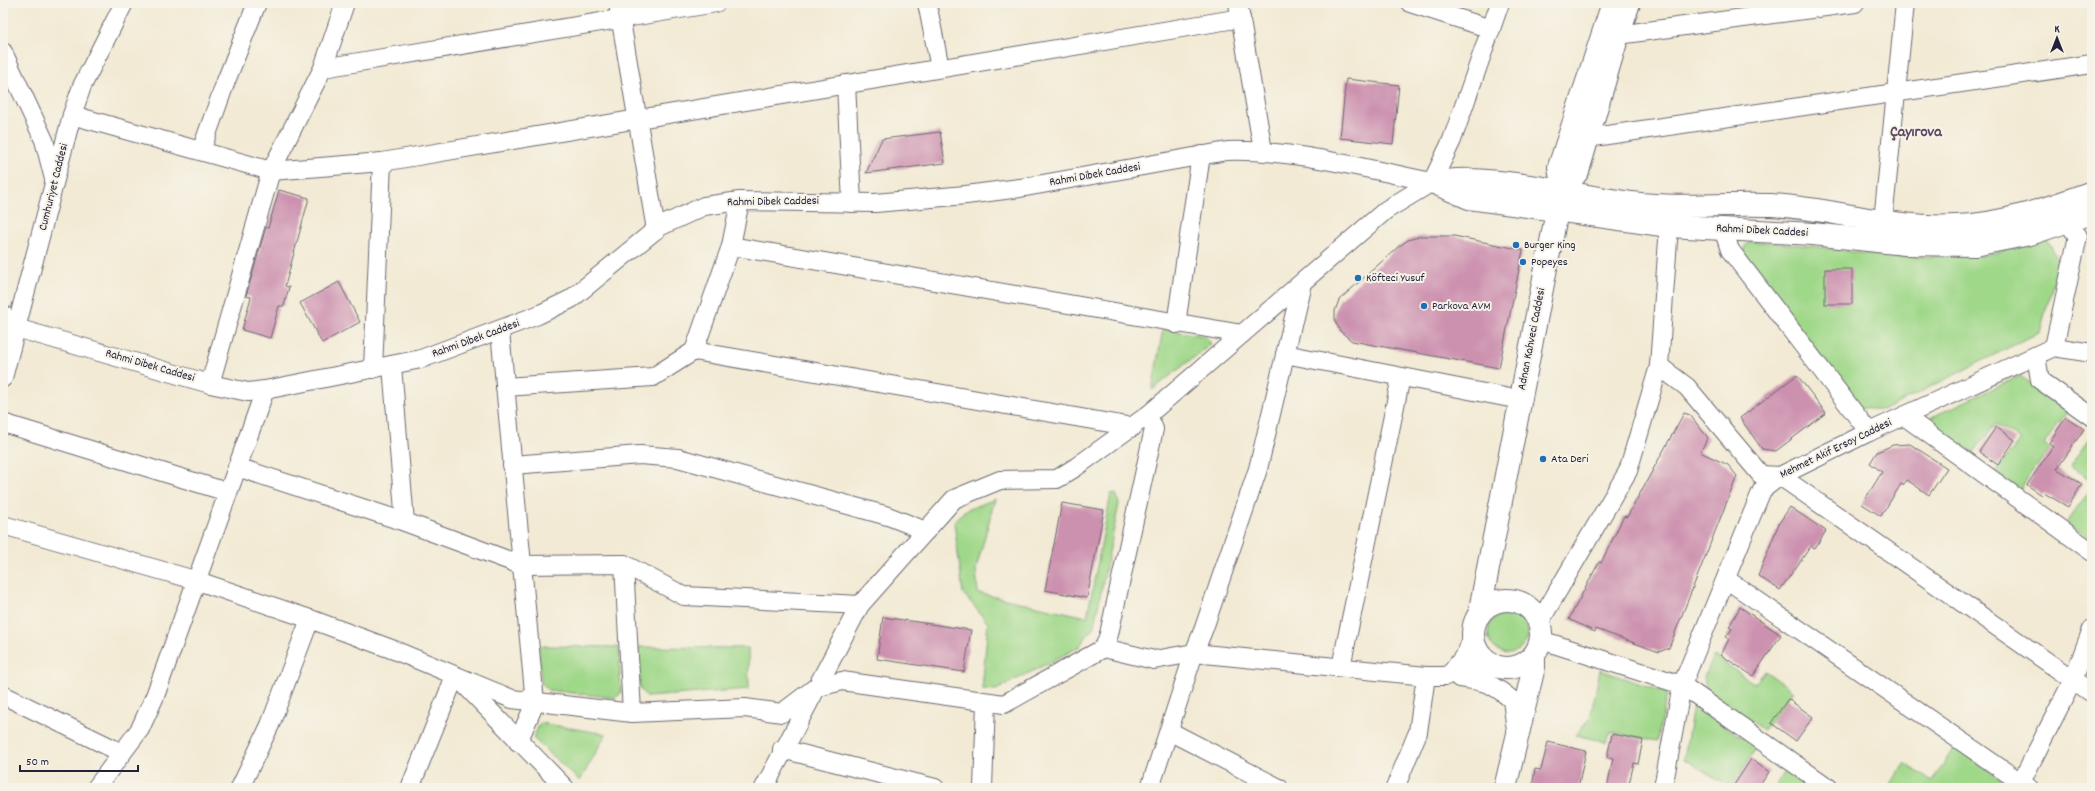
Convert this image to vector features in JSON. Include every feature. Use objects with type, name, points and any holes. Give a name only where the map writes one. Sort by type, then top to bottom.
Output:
[{"type":"main road","points":[[1562,190],[1559,167],[1613,3]]},
{"type":"main road","name":"Adnan Kahveci Caddesi","points":[[1479,615],[1562,190],[1578,171],[1618,35],[1630,3]]},
{"type":"main road","name":"Rahmi Dibek Caddesi","points":[[1432,182],[1470,180],[1562,190],[1589,197],[1639,204],[1681,206],[1770,205],[1818,210],[1883,221],[1955,226],[1979,225],[2027,214],[2092,192]]},
{"type":"main road","name":"Rahmi Dibek Caddesi","points":[[1432,182],[1469,198],[1669,226],[1813,234],[1863,240],[1947,246],[1975,245],[2030,234],[2092,213]]},
{"type":"main road","points":[[1488,566],[1506,600]]},
{"type":"main road","points":[[1505,788],[1521,716],[1534,667],[1538,639],[1534,613],[1527,606],[1517,601],[1506,600],[1496,602],[1486,607],[1474,624],[1473,635],[1475,646],[1481,655],[1489,662],[1505,667],[1527,661],[1538,639]]},
{"type":"main road","points":[[1505,667],[1517,692],[1521,716]]},
{"type":"street","name":"Cumhuriyet Caddesi","points":[[3,378],[72,114],[82,86],[124,3]]},
{"type":"street","points":[[202,152],[226,81],[257,3]]},
{"type":"street","points":[[210,384],[271,171],[323,68],[345,3]]},
{"type":"street","points":[[323,68],[620,11],[716,3]]},
{"type":"street","points":[[927,3],[940,68]]},
{"type":"street","points":[[1410,3],[1491,29]]},
{"type":"street","points":[[764,788],[782,749],[860,605],[954,499],[1000,480],[1057,479],[1148,415],[1386,210],[1432,182],[1452,140],[1500,3]]},
{"type":"street","points":[[1618,35],[1855,3]]},
{"type":"street","points":[[1883,221],[1905,3]]},
{"type":"street","points":[[72,114],[271,171],[382,162],[940,68],[1239,10],[1263,152]]},
{"type":"street","points":[[620,11],[656,230]]},
{"type":"street","points":[[3,52],[44,140],[54,179]]},
{"type":"street","points":[[1587,138],[2092,64]]},
{"type":"street","points":[[846,84],[852,203]]},
{"type":"street","name":"Rahmi Dibek Caddesi","points":[[16,328],[210,384],[248,392],[392,366],[421,359],[500,331],[571,299],[656,230],[676,217],[704,206],[740,200],[852,203],[903,201],[1020,188],[1227,151],[1294,154],[1432,182]]},
{"type":"street","points":[[1176,324],[1201,155]]},
{"type":"street","points":[[373,369],[382,162]]},
{"type":"street","points":[[505,387],[654,377],[694,351],[731,246],[740,200]]},
{"type":"street","points":[[2067,222],[2078,236],[2054,347],[2092,353]]},
{"type":"street","points":[[1669,226],[1659,366],[1628,471],[1538,639],[1682,685],[1829,788]]},
{"type":"street","points":[[1723,229],[1730,250],[1869,432]]},
{"type":"street","points":[[731,246],[1176,324],[1242,334]]},
{"type":"street","points":[[1150,788],[1194,653],[1204,628],[1258,469],[1302,283]]},
{"type":"street","points":[[3,314],[16,328]]},
{"type":"street","points":[[500,331],[535,703],[518,742]]},
{"type":"street","name":"Mehmet Akif Ersoy Caddesi","points":[[1663,788],[1682,685],[1762,490],[1780,476],[1869,432],[2054,347]]},
{"type":"street","points":[[694,351],[1133,427]]},
{"type":"street","points":[[1285,354],[1520,400]]},
{"type":"street","points":[[2036,356],[2040,380],[2092,417]]},
{"type":"street","points":[[392,366],[405,522]]},
{"type":"street","points":[[1659,366],[1687,387],[1762,475],[1780,476],[2092,693]]},
{"type":"street","points":[[1341,667],[1401,377]]},
{"type":"street","points":[[96,788],[140,728],[155,696],[198,581],[227,492],[265,390]]},
{"type":"street","points":[[3,525],[198,581],[310,619],[394,650],[512,699],[535,703],[632,713],[746,708],[782,713],[815,688],[842,681],[1004,704],[1104,648],[1109,634],[1154,429],[1148,415]]},
{"type":"street","points":[[1904,416],[2092,552]]},
{"type":"street","points":[[3,423],[227,492]]},
{"type":"street","points":[[512,465],[640,455],[678,458],[888,516],[926,531]]},
{"type":"street","points":[[237,467],[405,522],[521,565],[624,564],[684,596],[860,605]]},
{"type":"street","points":[[624,564],[632,713]]},
{"type":"street","points":[[1726,579],[2023,786],[2073,680],[2092,629]]},
{"type":"street","points":[[240,788],[270,725],[310,619]]},
{"type":"street","points":[[1449,674],[1467,652],[1473,635]]},
{"type":"street","points":[[1104,648],[1154,660],[1194,653],[1426,676],[1505,667]]},
{"type":"street","points":[[1449,674],[1482,681],[1495,686],[1512,700],[1516,738]]},
{"type":"street","points":[[455,676],[518,742],[565,788]]},
{"type":"street","points":[[410,788],[455,676]]},
{"type":"street","points":[[1396,788],[1418,732],[1426,676]]},
{"type":"street","points":[[3,695],[122,753]]},
{"type":"street","points":[[983,788],[986,702]]},
{"type":"street","points":[[1169,731],[1275,787]]},
{"type":"street","points":[[782,749],[935,788]]},
{"type":"green space","points":[[2047,240],[2059,261],[2040,332],[1884,410],[1859,408],[1743,253],[1745,246],[1750,241],[1813,246],[1888,257],[1981,256]]},
{"type":"green space","points":[[1163,329],[1205,336],[1211,344],[1152,390]]},
{"type":"green space","points":[[2020,376],[2069,409],[2044,444],[2050,448],[2020,489],[1995,472],[2020,440],[1995,424],[1972,455],[1923,421]]},
{"type":"green space","points":[[2092,435],[2092,481],[2070,465]]},
{"type":"green space","points":[[2092,487],[2092,540],[2067,523]]},
{"type":"green space","points":[[1116,493],[1119,504],[1094,626],[1079,647],[996,690],[982,689],[988,623],[963,593],[954,522],[964,511],[995,499],[976,569],[978,593],[1087,617],[1111,494]]},
{"type":"green space","points":[[1508,613],[1516,615],[1522,619],[1526,625],[1528,633],[1526,641],[1522,647],[1516,651],[1508,653],[1500,651],[1494,647],[1490,641],[1488,633],[1490,625],[1494,619],[1500,615]]},
{"type":"green space","points":[[539,646],[619,647],[621,693],[615,698],[548,690],[541,682]]},
{"type":"green space","points":[[638,647],[748,648],[749,689],[647,697],[640,689]]},
{"type":"green space","points":[[1714,656],[1755,684],[1765,671],[1793,691],[1764,730],[1706,689],[1704,676]]},
{"type":"green space","points":[[1600,670],[1667,693],[1657,741],[1609,732],[1606,742],[1575,735],[1590,719]]},
{"type":"green space","points":[[1693,706],[1757,747],[1731,787],[1684,759]]},
{"type":"green space","points":[[540,723],[606,734],[580,781],[533,738]]},
{"type":"green space","points":[[1955,746],[2011,786],[2010,788],[1888,788],[1905,763],[1932,782]]},
{"type":"green space","points":[[1786,769],[1814,788],[1774,788]]},
{"type":"building","points":[[1346,79],[1399,85],[1393,144],[1340,138]]},
{"type":"building","points":[[940,132],[945,163],[866,173],[882,139]]},
{"type":"building","points":[[279,190],[309,198],[285,286],[289,287],[284,306],[279,306],[270,338],[242,330],[251,297],[246,296],[266,227],[268,228]]},
{"type":"building","name":"Parkova AVM","points":[[1421,236],[1454,236],[1523,250],[1499,368],[1352,341],[1340,331],[1335,321],[1335,311],[1339,300],[1398,247],[1408,240]]},
{"type":"building","points":[[1825,269],[1852,269],[1852,304],[1825,304]]},
{"type":"building","points":[[339,282],[360,322],[322,343],[300,303]]},
{"type":"building","points":[[1797,375],[1826,413],[1776,451],[1762,449],[1740,418]]},
{"type":"building","points":[[1684,413],[1690,415],[1708,438],[1700,452],[1728,465],[1737,476],[1669,648],[1659,652],[1596,629],[1595,632],[1569,619],[1599,562],[1601,563],[1624,516],[1627,517]]},
{"type":"building","points":[[2066,417],[2084,429],[2057,469],[2082,484],[2068,507],[2044,493],[2042,495],[2027,485],[2053,446],[2049,443]]},
{"type":"building","points":[[1996,427],[2015,440],[1998,465],[1979,452]]},
{"type":"building","points":[[1910,444],[1947,468],[1929,495],[1907,480],[1903,485],[1901,484],[1881,516],[1862,504],[1882,472],[1870,463],[1877,452],[1893,445]]},
{"type":"building","points":[[1062,503],[1104,510],[1087,598],[1045,590]]},
{"type":"building","points":[[1790,507],[1826,531],[1815,548],[1811,546],[1780,590],[1758,576],[1779,523]]},
{"type":"building","points":[[1740,607],[1781,635],[1753,676],[1721,655],[1729,639],[1726,637],[1732,629],[1729,627]]},
{"type":"building","points":[[883,617],[971,630],[964,672],[877,659]]},
{"type":"building","points":[[1788,699],[1813,717],[1796,741],[1771,723]]},
{"type":"building","points":[[1612,734],[1643,740],[1638,764],[1634,763],[1628,788],[1607,788],[1613,758],[1607,757]]},
{"type":"building","points":[[1548,742],[1586,751],[1578,788],[1532,788],[1535,769],[1541,770]]},
{"type":"building","points":[[1751,759],[1769,772],[1758,788],[1732,788]]},
{"type":"place","name":"Burger King","points":[[1516,245]]},
{"type":"place","name":"Popeyes","points":[[1523,262]]},
{"type":"place","name":"Köfteci Yusuf","points":[[1358,278]]},
{"type":"place","name":"Parkova AVM","points":[[1424,306]]},
{"type":"place","name":"Ata Deri","points":[[1543,459]]},
{"type":"district","name":"Çayırova","points":[[1916,132]]}]
